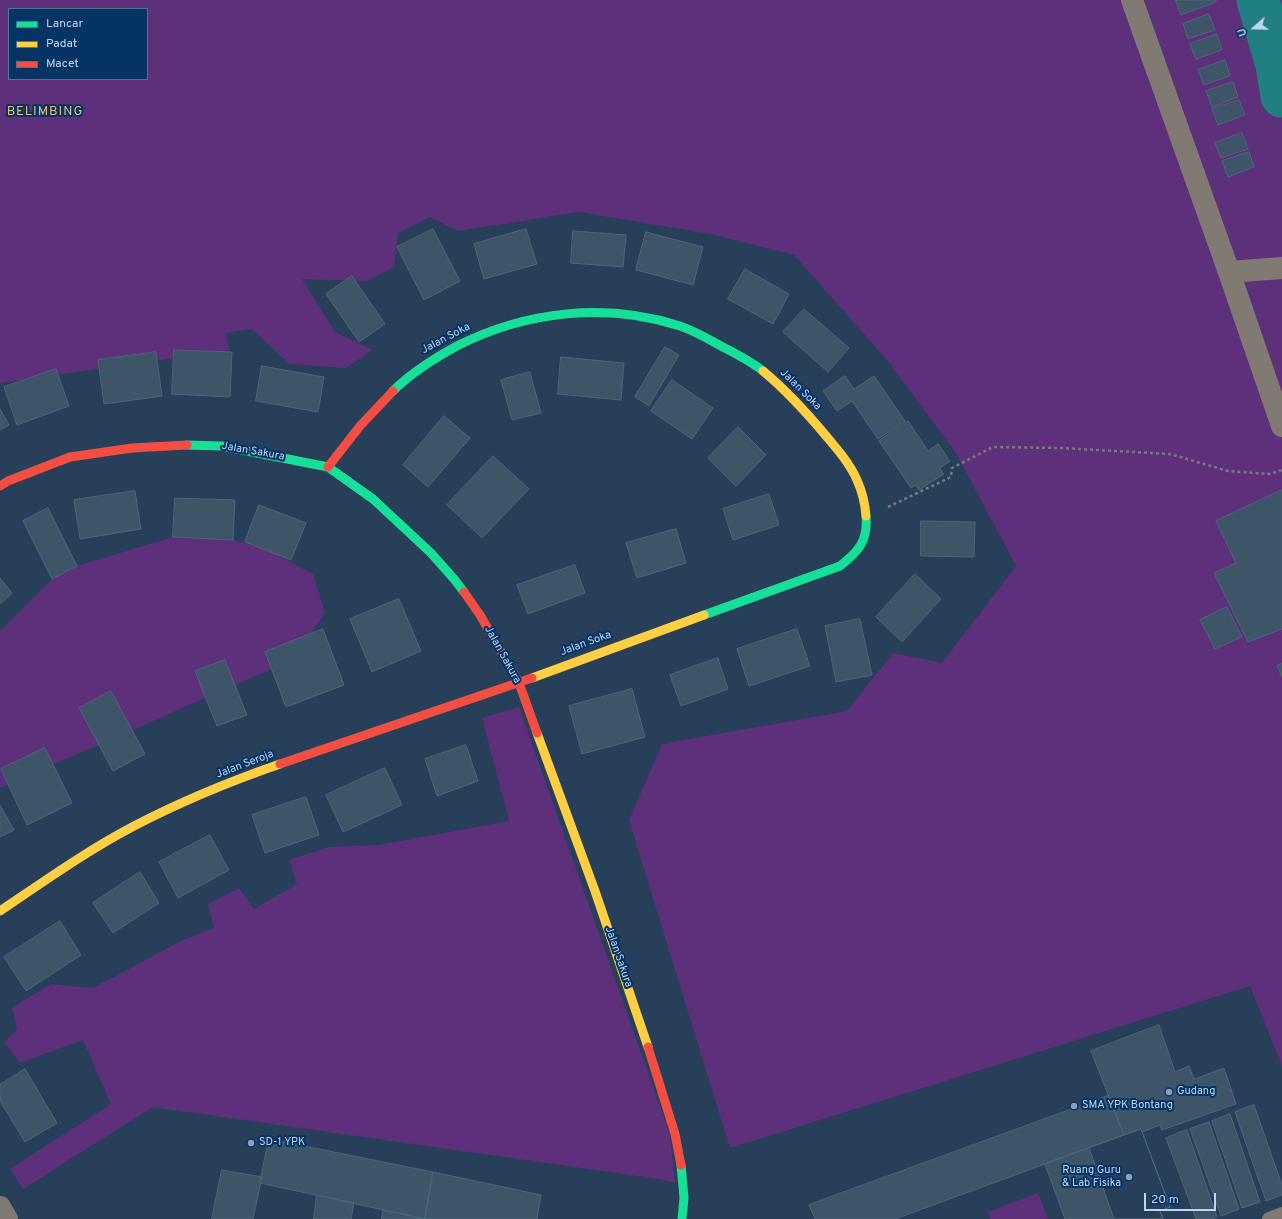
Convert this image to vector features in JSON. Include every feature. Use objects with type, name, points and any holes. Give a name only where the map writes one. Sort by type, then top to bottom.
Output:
[{"type":"street","points":[[1132,0],[1282,426]]},
{"type":"street","points":[[1229,272],[1275,269]]},
{"type":"street","name":"Jalan Soka","points":[[328,467],[355,432],[395,389],[423,365],[470,338],[516,321],[565,312],[598,311],[650,317],[681,326],[749,360],[784,388],[815,422],[840,453],[860,486],[864,500],[867,524],[864,541],[852,556],[840,566],[557,667],[519,683]]},
{"type":"street","name":"Jalan Sakura","points":[[0,486],[8,481],[70,457],[132,448],[176,445],[222,446],[328,467],[373,499],[432,552],[480,615],[519,683],[595,891],[654,1063],[678,1147],[684,1198],[682,1219]]},
{"type":"street","name":"Jalan Seroja","points":[[0,911],[75,861],[133,826],[188,800],[272,767],[519,683]]},
{"type":"street","points":[[0,1207],[7,1219]]},
{"type":"lane","points":[[1269,1219],[1282,1214]]},
{"type":"path","points":[[866,517],[951,477],[952,468],[993,447],[1061,448],[1170,454],[1228,470],[1270,474],[1282,470]]},
{"type":"shaded area","points":[[0,0],[1282,0],[1282,1066],[1250,986],[730,1148],[629,820],[662,744],[847,711],[893,653],[942,663],[1016,566],[956,453],[887,360],[794,255],[710,234],[579,212],[458,231],[430,217],[398,233],[394,267],[367,281],[302,279],[335,332],[373,350],[346,368],[289,364],[252,329],[226,333],[229,350],[0,383]]},
{"type":"shaded area","points":[[173,537],[233,540],[270,551],[313,574],[325,613],[292,660],[0,788],[0,631],[52,579],[77,566]]},
{"type":"shaded area","points":[[519,707],[670,1135],[675,1183],[658,1179],[153,1107],[23,1189],[10,1169],[111,1104],[83,1040],[20,1063],[4,1042],[17,1030],[12,1008],[51,984],[93,988],[183,940],[214,928],[208,904],[239,888],[254,909],[297,884],[289,860],[329,847],[379,845],[509,821],[482,718]]},
{"type":"shaded area","points":[[1038,1193],[1048,1219],[990,1219],[988,1212]]},
{"type":"building","points":[[1176,0],[1216,0],[1216,2],[1181,15]]},
{"type":"building","points":[[1209,14],[1215,30],[1188,39],[1183,24]]},
{"type":"building","points":[[1217,34],[1222,50],[1196,59],[1190,44]]},
{"type":"building","points":[[1225,60],[1230,76],[1204,85],[1198,70]]},
{"type":"building","points":[[1233,82],[1238,97],[1212,107],[1206,91]]},
{"type":"building","points":[[1239,100],[1245,115],[1218,125],[1212,109]]},
{"type":"building","points":[[1242,133],[1248,149],[1221,158],[1215,143]]},
{"type":"building","points":[[1249,152],[1254,167],[1228,177],[1222,161]]},
{"type":"building","points":[[433,229],[460,281],[424,300],[397,247]]},
{"type":"building","points":[[526,229],[537,264],[484,279],[474,244]]},
{"type":"building","points":[[573,231],[626,235],[623,267],[571,263]]},
{"type":"building","points":[[646,232],[703,247],[693,285],[636,270]]},
{"type":"building","points":[[745,269],[789,294],[773,324],[728,299]]},
{"type":"building","points":[[352,276],[385,324],[359,342],[326,294]]},
{"type":"building","points":[[804,309],[849,348],[828,372],[783,332]]},
{"type":"building","points":[[665,347],[679,355],[649,406],[635,397]]},
{"type":"building","points":[[174,350],[232,352],[230,397],[172,394]]},
{"type":"building","points":[[156,352],[162,396],[104,404],[98,360]]},
{"type":"building","points":[[561,357],[624,363],[621,400],[558,394]]},
{"type":"building","points":[[262,366],[324,377],[318,412],[256,401]]},
{"type":"building","points":[[56,369],[69,406],[17,425],[4,387]]},
{"type":"building","points":[[530,372],[541,413],[512,420],[501,380]]},
{"type":"building","points":[[845,376],[854,389],[874,376],[905,421],[878,439],[852,401],[837,411],[823,391]]},
{"type":"building","points":[[672,380],[713,408],[692,439],[651,411]]},
{"type":"building","points":[[0,409],[9,425],[0,430]]},
{"type":"building","points":[[444,416],[470,438],[428,487],[403,465]]},
{"type":"building","points":[[908,421],[928,451],[938,444],[950,461],[940,468],[944,474],[919,490],[916,485],[911,488],[879,441]]},
{"type":"building","points":[[738,427],[766,455],[736,486],[708,458]]},
{"type":"building","points":[[493,456],[529,489],[482,538],[447,505]]},
{"type":"building","points":[[1282,490],[1282,629],[1248,642],[1214,573],[1236,563],[1216,521]]},
{"type":"building","points":[[135,491],[141,529],[80,539],[74,500]]},
{"type":"building","points":[[769,494],[779,525],[733,540],[723,509]]},
{"type":"building","points":[[175,498],[235,500],[233,540],[173,537]]},
{"type":"building","points":[[259,505],[306,523],[291,560],[245,542]]},
{"type":"building","points":[[48,508],[77,566],[52,579],[23,521]]},
{"type":"building","points":[[921,521],[975,522],[974,557],[921,556]]},
{"type":"building","points":[[676,529],[686,563],[637,578],[626,543]]},
{"type":"building","points":[[575,565],[585,593],[528,614],[517,585]]},
{"type":"building","points":[[915,574],[941,599],[902,642],[876,617]]},
{"type":"building","points":[[0,578],[12,593],[0,604]]},
{"type":"building","points":[[399,599],[421,651],[372,672],[350,619]]},
{"type":"building","points":[[1227,607],[1242,637],[1215,649],[1200,620]]},
{"type":"building","points":[[860,619],[872,675],[836,682],[825,626]]},
{"type":"building","points":[[323,629],[344,685],[286,707],[265,652]]},
{"type":"building","points":[[797,629],[810,666],[749,686],[737,649]]},
{"type":"building","points":[[718,658],[728,689],[681,706],[670,675]]},
{"type":"building","points":[[225,660],[247,715],[217,726],[195,671]]},
{"type":"building","points":[[1282,664],[1282,677],[1277,666]]},
{"type":"building","points":[[632,689],[645,737],[582,754],[569,706]]},
{"type":"building","points":[[111,691],[145,754],[113,771],[79,708]]},
{"type":"building","points":[[466,745],[478,781],[437,796],[425,759]]},
{"type":"building","points":[[45,748],[72,803],[27,825],[1,769]]},
{"type":"building","points":[[385,768],[402,805],[343,832],[326,795]]},
{"type":"building","points":[[306,797],[319,835],[265,853],[252,815]]},
{"type":"building","points":[[0,805],[14,830],[0,837]]},
{"type":"building","points":[[210,835],[229,870],[178,898],[159,862]]},
{"type":"building","points":[[140,872],[159,903],[113,933],[93,903]]},
{"type":"building","points":[[60,921],[81,955],[26,991],[4,957]]},
{"type":"building","name":"Gudang","points":[[1159,1025],[1175,1072],[1189,1066],[1194,1079],[1224,1068],[1236,1104],[1162,1130],[1160,1125],[1142,1132],[1141,1129],[1124,1135],[1091,1051]]},
{"type":"building","points":[[25,1069],[57,1123],[25,1142],[0,1101],[0,1085]]},
{"type":"building","points":[[1108,1096],[1124,1135],[895,1219],[815,1219],[809,1205]]},
{"type":"building","points":[[1254,1105],[1282,1185],[1282,1195],[1266,1201],[1235,1112]]},
{"type":"building","points":[[1230,1114],[1260,1202],[1242,1208],[1212,1121]]},
{"type":"building","points":[[1209,1122],[1239,1209],[1221,1216],[1190,1129]]},
{"type":"building","name":"Ruang Guru & Lab Fisika","points":[[1141,1129],[1170,1207],[1160,1211],[1163,1219],[1065,1219],[1045,1164]]},
{"type":"building","name":"Ruang Guru & Lab Fisika","points":[[1141,1129],[1170,1207],[1160,1211],[1163,1219],[1114,1219],[1089,1148]]},
{"type":"building","points":[[1187,1130],[1217,1217],[1213,1219],[1196,1219],[1166,1138]]},
{"type":"building","points":[[269,1139],[433,1172],[425,1219],[260,1183]]},
{"type":"building","points":[[222,1170],[262,1177],[253,1219],[212,1219]]},
{"type":"building","points":[[433,1172],[541,1195],[537,1219],[425,1219]]},
{"type":"building","points":[[317,1195],[354,1203],[351,1219],[314,1219]]},
{"type":"building","points":[[383,1210],[425,1219],[382,1219]]},
{"type":"waterway","points":[[1258,0],[1277,65],[1282,96]]},
{"type":"traffic: fast","points":[[393,391],[415,372],[431,361],[457,346],[483,334],[538,318],[567,314],[624,314],[680,326],[737,355],[763,371]]},
{"type":"traffic: fast","points":[[187,445],[222,446],[328,467],[373,499],[431,553],[464,592]]},
{"type":"traffic: fast","points":[[704,615],[840,566],[861,545],[864,539],[866,516]]},
{"type":"traffic: fast","points":[[681,1165],[684,1198],[682,1219]]},
{"type":"traffic: slow","points":[[763,371],[804,411],[844,457],[859,484],[866,516]]},
{"type":"traffic: slow","points":[[532,678],[704,615]]},
{"type":"traffic: slow","points":[[537,733],[595,891],[648,1047]]},
{"type":"traffic: slow","points":[[0,911],[83,856],[134,826],[206,792],[280,764]]},
{"type":"traffic: jam","points":[[328,467],[360,426],[393,391]]},
{"type":"traffic: jam","points":[[0,486],[8,481],[70,457],[132,448],[187,445]]},
{"type":"traffic: jam","points":[[464,592],[480,615],[519,683],[537,733]]},
{"type":"traffic: jam","points":[[280,764],[532,678]]},
{"type":"traffic: jam","points":[[648,1047],[675,1134],[681,1165]]},
{"type":"place","name":"Gudang","points":[[1169,1092]]},
{"type":"place","name":"SMA YPK Bontang","points":[[1074,1106]]},
{"type":"place","name":"SD-1 YPK","points":[[251,1143]]},
{"type":"place","name":"Ruang Guru & Lab Fisika","points":[[1129,1177]]},
{"type":"district","name":"BELIMBING","points":[[45,112]]}]
